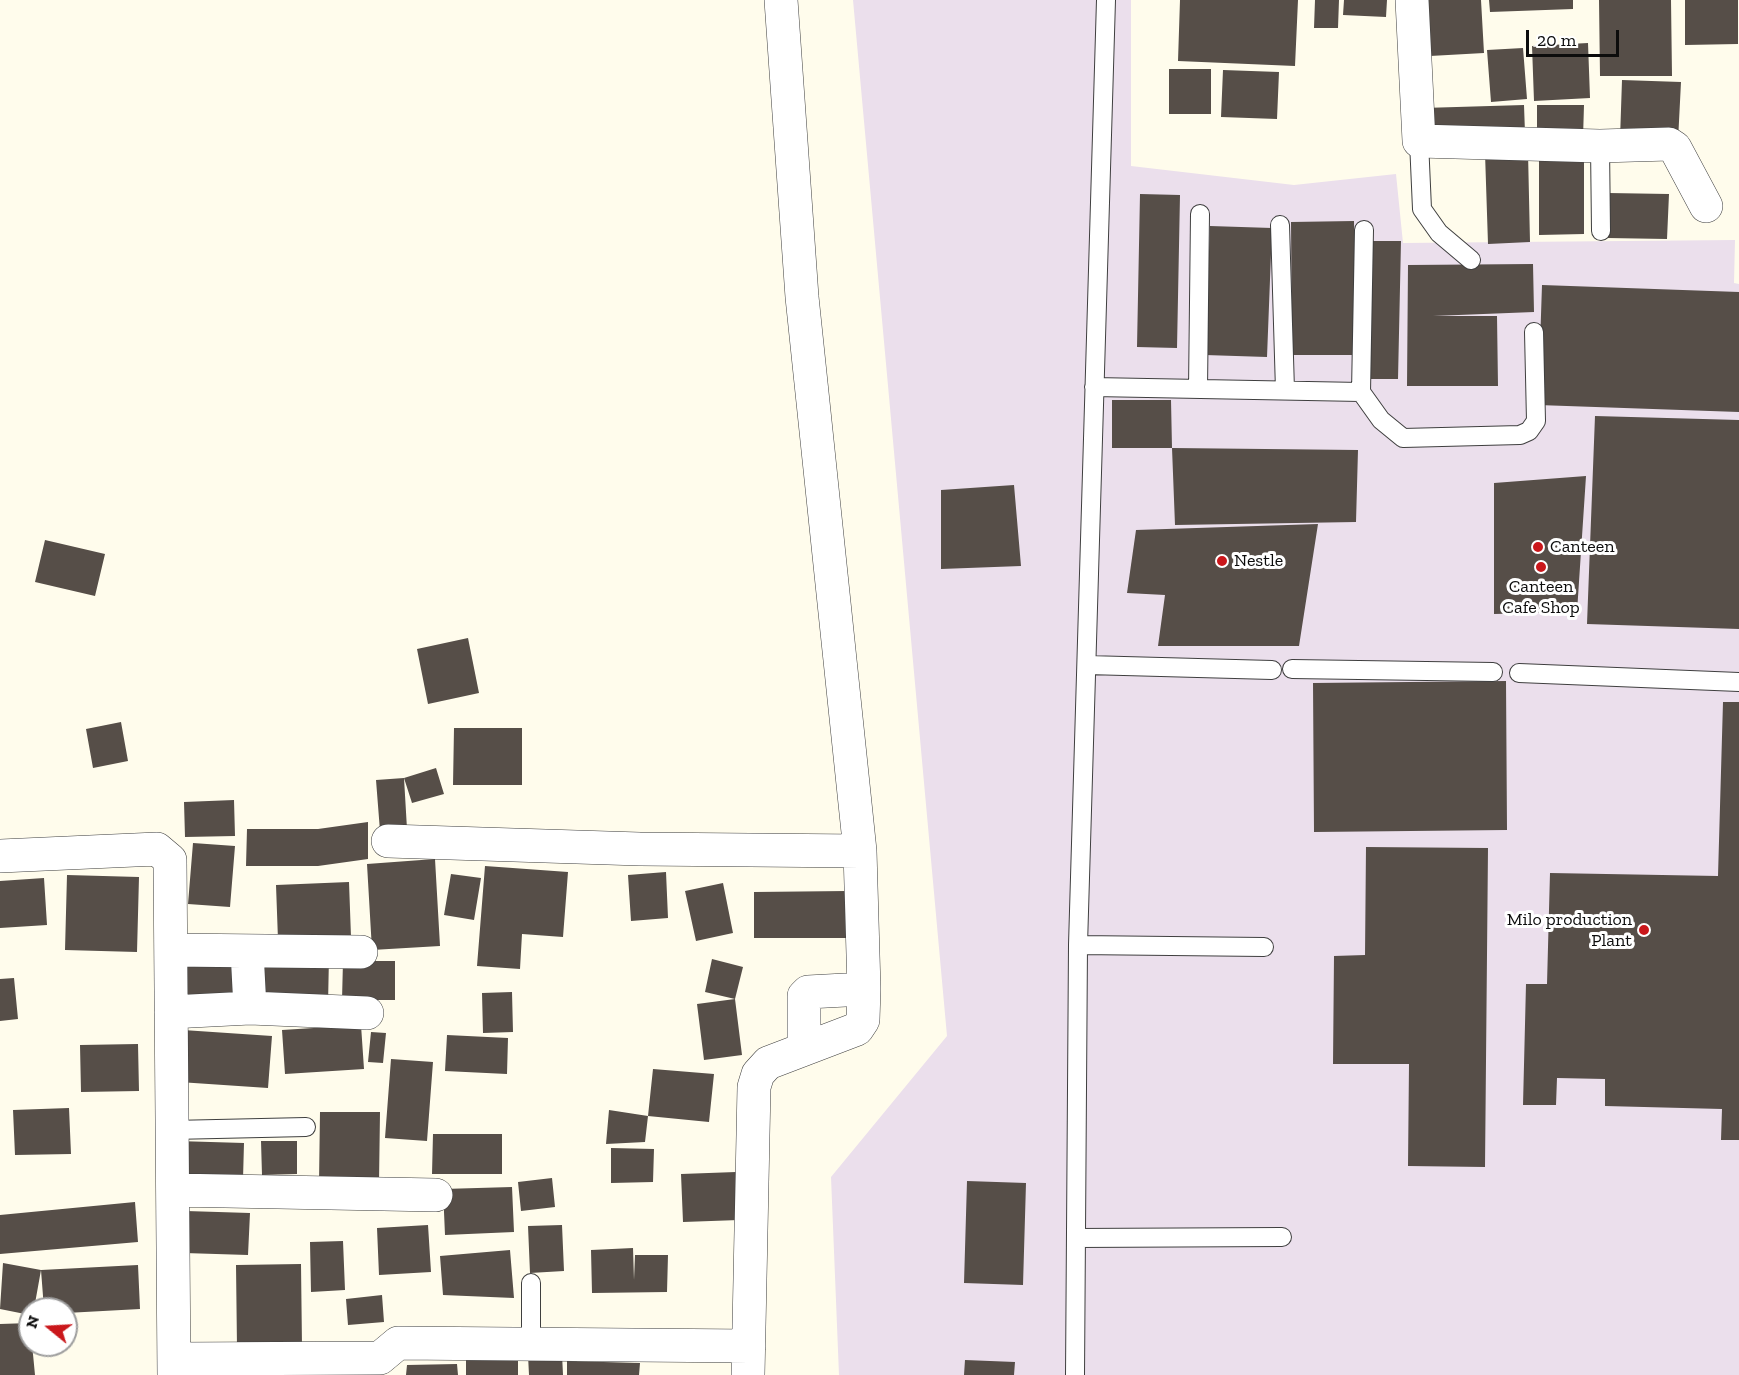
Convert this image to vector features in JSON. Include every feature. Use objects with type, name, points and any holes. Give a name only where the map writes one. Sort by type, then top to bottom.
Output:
[{"type":"street","points":[[0,856],[157,849],[170,860],[174,1367],[380,1358],[399,1343],[531,1343],[749,1361],[754,1087],[758,1074],[768,1063],[857,1029],[863,1020],[864,989],[860,851],[802,297],[781,0]]},
{"type":"street","points":[[1412,0],[1419,141],[1600,146],[1673,145],[1706,206]]},
{"type":"street","points":[[387,841],[640,849],[860,851]]},
{"type":"street","points":[[171,950],[361,952]]},
{"type":"street","points":[[247,951],[250,1008]]},
{"type":"street","points":[[804,1050],[802,1001],[808,992],[864,989]]},
{"type":"street","points":[[171,1012],[250,1008],[367,1012]]},
{"type":"street","points":[[173,1190],[436,1195]]},
{"type":"lane","points":[[1075,1375],[1078,945],[1106,0]]},
{"type":"lane","points":[[1419,141],[1422,210],[1439,233],[1471,260]]},
{"type":"lane","points":[[1600,146],[1600,231]]},
{"type":"lane","points":[[1198,389],[1200,214]]},
{"type":"lane","points":[[1280,225],[1285,390]]},
{"type":"lane","points":[[1364,230],[1361,392],[1381,420],[1403,438],[1509,435],[1529,431],[1536,421],[1534,332]]},
{"type":"lane","points":[[1094,387],[1361,392]]},
{"type":"lane","points":[[1087,665],[1272,670]]},
{"type":"lane","points":[[1292,669],[1493,672]]},
{"type":"lane","points":[[1519,673],[1739,682]]},
{"type":"lane","points":[[1078,945],[1264,947]]},
{"type":"lane","points":[[172,1130],[306,1127]]},
{"type":"lane","points":[[1076,1238],[1282,1237]]},
{"type":"lane","points":[[531,1283],[531,1343]]},
{"type":"shaded area","points":[[853,0],[1131,0],[1131,166],[1294,185],[1396,174],[1403,243],[1735,240],[1734,283],[1739,284],[1739,1375],[839,1375],[831,1177],[947,1036]]},
{"type":"building","points":[[1180,0],[1298,0],[1295,66],[1178,61]]},
{"type":"building","points":[[1315,0],[1339,0],[1338,28],[1314,28]]},
{"type":"building","points":[[1344,0],[1387,0],[1386,17],[1343,15]]},
{"type":"building","points":[[1427,0],[1481,0],[1484,53],[1430,56]]},
{"type":"building","points":[[1489,0],[1573,0],[1573,9],[1490,12]]},
{"type":"building","points":[[1599,0],[1671,0],[1672,76],[1600,76]]},
{"type":"building","points":[[1685,0],[1738,0],[1738,44],[1685,45]]},
{"type":"building","points":[[1588,43],[1590,98],[1534,101],[1532,46]]},
{"type":"building","points":[[1523,48],[1527,99],[1491,102],[1487,50]]},
{"type":"building","points":[[1169,69],[1211,69],[1211,114],[1169,114]]},
{"type":"building","points":[[1223,70],[1279,72],[1277,119],[1221,117]]},
{"type":"building","points":[[1622,80],[1681,82],[1678,141],[1620,139]]},
{"type":"building","points":[[1524,105],[1525,133],[1424,137],[1423,108]]},
{"type":"building","points":[[1537,105],[1584,105],[1583,138],[1537,138]]},
{"type":"building","points":[[1528,152],[1530,242],[1488,244],[1485,153]]},
{"type":"building","points":[[1584,159],[1584,234],[1539,235],[1539,160]]},
{"type":"building","points":[[1608,193],[1669,194],[1667,239],[1607,238]]},
{"type":"building","points":[[1140,194],[1180,195],[1177,348],[1137,347]]},
{"type":"building","points":[[1354,221],[1355,355],[1292,355],[1291,222]]},
{"type":"building","points":[[1210,226],[1272,228],[1267,357],[1205,355]]},
{"type":"building","points":[[1370,241],[1401,241],[1398,379],[1368,379]]},
{"type":"building","points":[[1533,264],[1534,312],[1433,316],[1497,316],[1498,386],[1407,386],[1408,265]]},
{"type":"building","points":[[1542,285],[1739,292],[1739,412],[1538,405]]},
{"type":"building","points":[[1112,400],[1171,400],[1172,448],[1112,448]]},
{"type":"building","points":[[1595,416],[1739,420],[1739,629],[1587,624]]},
{"type":"building","points":[[1172,448],[1358,450],[1356,522],[1175,525]]},
{"type":"building","name":"Canteen","points":[[1586,476],[1577,612],[1494,614],[1494,483]]},
{"type":"building","points":[[1014,485],[1021,566],[941,569],[941,490]]},
{"type":"building","name":"Nestle","points":[[1318,524],[1299,646],[1158,646],[1165,595],[1127,593],[1136,530]]},
{"type":"building","points":[[45,540],[105,554],[95,596],[35,582]]},
{"type":"building","points":[[468,638],[479,693],[428,704],[417,649]]},
{"type":"building","points":[[1506,681],[1507,830],[1314,832],[1313,683]]},
{"type":"building","name":"Milo production Plant","points":[[1723,702],[1739,702],[1739,1140],[1721,1140],[1722,1109],[1605,1106],[1605,1079],[1557,1078],[1556,1105],[1523,1105],[1526,984],[1547,984],[1550,873],[1718,876]]},
{"type":"building","points":[[121,722],[128,761],[93,768],[86,729]]},
{"type":"building","points":[[454,728],[522,728],[522,785],[453,785]]},
{"type":"building","points":[[436,768],[444,794],[412,803],[404,778]]},
{"type":"building","points":[[404,778],[407,829],[380,831],[376,780]]},
{"type":"building","points":[[234,800],[235,836],[185,837],[184,802]]},
{"type":"building","points":[[368,822],[368,859],[318,866],[246,866],[247,829],[318,829]]},
{"type":"building","points":[[193,843],[235,846],[230,907],[188,904]]},
{"type":"building","points":[[1366,847],[1488,848],[1485,1167],[1408,1166],[1409,1064],[1333,1064],[1334,956],[1365,955]]},
{"type":"building","points":[[435,859],[440,946],[372,950],[367,864]]},
{"type":"building","points":[[485,866],[568,872],[563,937],[522,934],[520,969],[477,966]]},
{"type":"building","points":[[666,872],[668,918],[631,921],[628,875]]},
{"type":"building","points":[[451,874],[481,878],[474,920],[444,915]]},
{"type":"building","points":[[67,875],[139,877],[137,952],[65,950]]},
{"type":"building","points":[[44,878],[47,925],[0,928],[0,881]]},
{"type":"building","points":[[349,882],[351,937],[278,940],[276,885]]},
{"type":"building","points":[[723,883],[733,933],[696,941],[685,891]]},
{"type":"building","points":[[847,891],[847,938],[754,938],[754,892]]},
{"type":"building","points":[[262,955],[329,956],[328,1005],[261,1003]]},
{"type":"building","points":[[235,957],[236,1003],[185,1004],[184,958]]},
{"type":"building","points":[[712,959],[743,967],[735,999],[705,992]]},
{"type":"building","points":[[343,961],[395,961],[395,1000],[342,1000]]},
{"type":"building","points":[[14,978],[18,1019],[0,1021],[0,979]]},
{"type":"building","points":[[512,992],[513,1032],[483,1033],[482,993]]},
{"type":"building","points":[[735,999],[742,1055],[704,1060],[697,1004]]},
{"type":"building","points":[[361,1025],[364,1069],[285,1074],[282,1030]]},
{"type":"building","points":[[183,1030],[272,1036],[268,1088],[179,1082]]},
{"type":"building","points":[[371,1032],[386,1033],[383,1063],[368,1062]]},
{"type":"building","points":[[447,1035],[508,1038],[507,1074],[445,1071]]},
{"type":"building","points":[[138,1044],[139,1091],[81,1092],[80,1045]]},
{"type":"building","points":[[391,1059],[433,1062],[427,1141],[385,1138]]},
{"type":"building","points":[[653,1069],[714,1074],[709,1122],[648,1116]]},
{"type":"building","points":[[69,1108],[71,1154],[15,1155],[13,1110]]},
{"type":"building","points":[[609,1110],[648,1116],[645,1142],[606,1144]]},
{"type":"building","points":[[320,1112],[380,1112],[379,1183],[319,1183]]},
{"type":"building","points":[[433,1134],[502,1134],[502,1174],[432,1174]]},
{"type":"building","points":[[177,1141],[244,1143],[243,1179],[176,1177]]},
{"type":"building","points":[[261,1141],[297,1141],[297,1174],[262,1175]]},
{"type":"building","points":[[611,1148],[654,1149],[653,1182],[611,1183]]},
{"type":"building","points":[[736,1172],[739,1220],[683,1222],[681,1174]]},
{"type":"building","points":[[552,1178],[555,1207],[521,1211],[518,1182]]},
{"type":"building","points":[[967,1181],[1026,1183],[1023,1285],[964,1283]]},
{"type":"building","points":[[512,1187],[514,1232],[445,1235],[443,1189]]},
{"type":"building","points":[[135,1202],[138,1242],[0,1254],[0,1215]]},
{"type":"building","points":[[186,1211],[250,1213],[248,1255],[184,1253]]},
{"type":"building","points":[[428,1225],[431,1272],[379,1275],[377,1228]]},
{"type":"building","points":[[562,1225],[564,1271],[530,1273],[528,1226]]},
{"type":"building","points":[[343,1241],[345,1290],[311,1292],[310,1242]]},
{"type":"building","points":[[633,1248],[634,1280],[635,1255],[668,1255],[667,1292],[592,1293],[591,1250]]},
{"type":"building","points":[[510,1250],[514,1298],[443,1295],[440,1256]]},
{"type":"building","points":[[3,1263],[41,1270],[36,1297],[18,1297],[18,1313],[0,1309]]},
{"type":"building","points":[[301,1264],[302,1347],[237,1348],[236,1265]]},
{"type":"building","points":[[138,1265],[140,1309],[78,1312],[78,1297],[43,1297],[41,1270]]},
{"type":"building","points":[[382,1295],[384,1322],[348,1325],[346,1299]]},
{"type":"building","points":[[18,1323],[18,1357],[33,1357],[35,1375],[0,1375],[0,1324]]},
{"type":"building","points":[[518,1351],[518,1375],[466,1375],[466,1352]]},
{"type":"building","points":[[562,1354],[563,1375],[529,1375],[528,1355]]},
{"type":"building","points":[[965,1360],[1015,1362],[1014,1375],[964,1375]]},
{"type":"building","points":[[567,1361],[640,1363],[639,1375],[567,1375]]},
{"type":"building","points":[[457,1364],[458,1375],[406,1375],[407,1365]]},
{"type":"place","name":"Canteen","points":[[1538,547]]},
{"type":"place","name":"Nestle","points":[[1222,561]]},
{"type":"place","name":"Canteen Cafe Shop","points":[[1541,567]]},
{"type":"place","name":"Milo production Plant","points":[[1644,930]]}]
